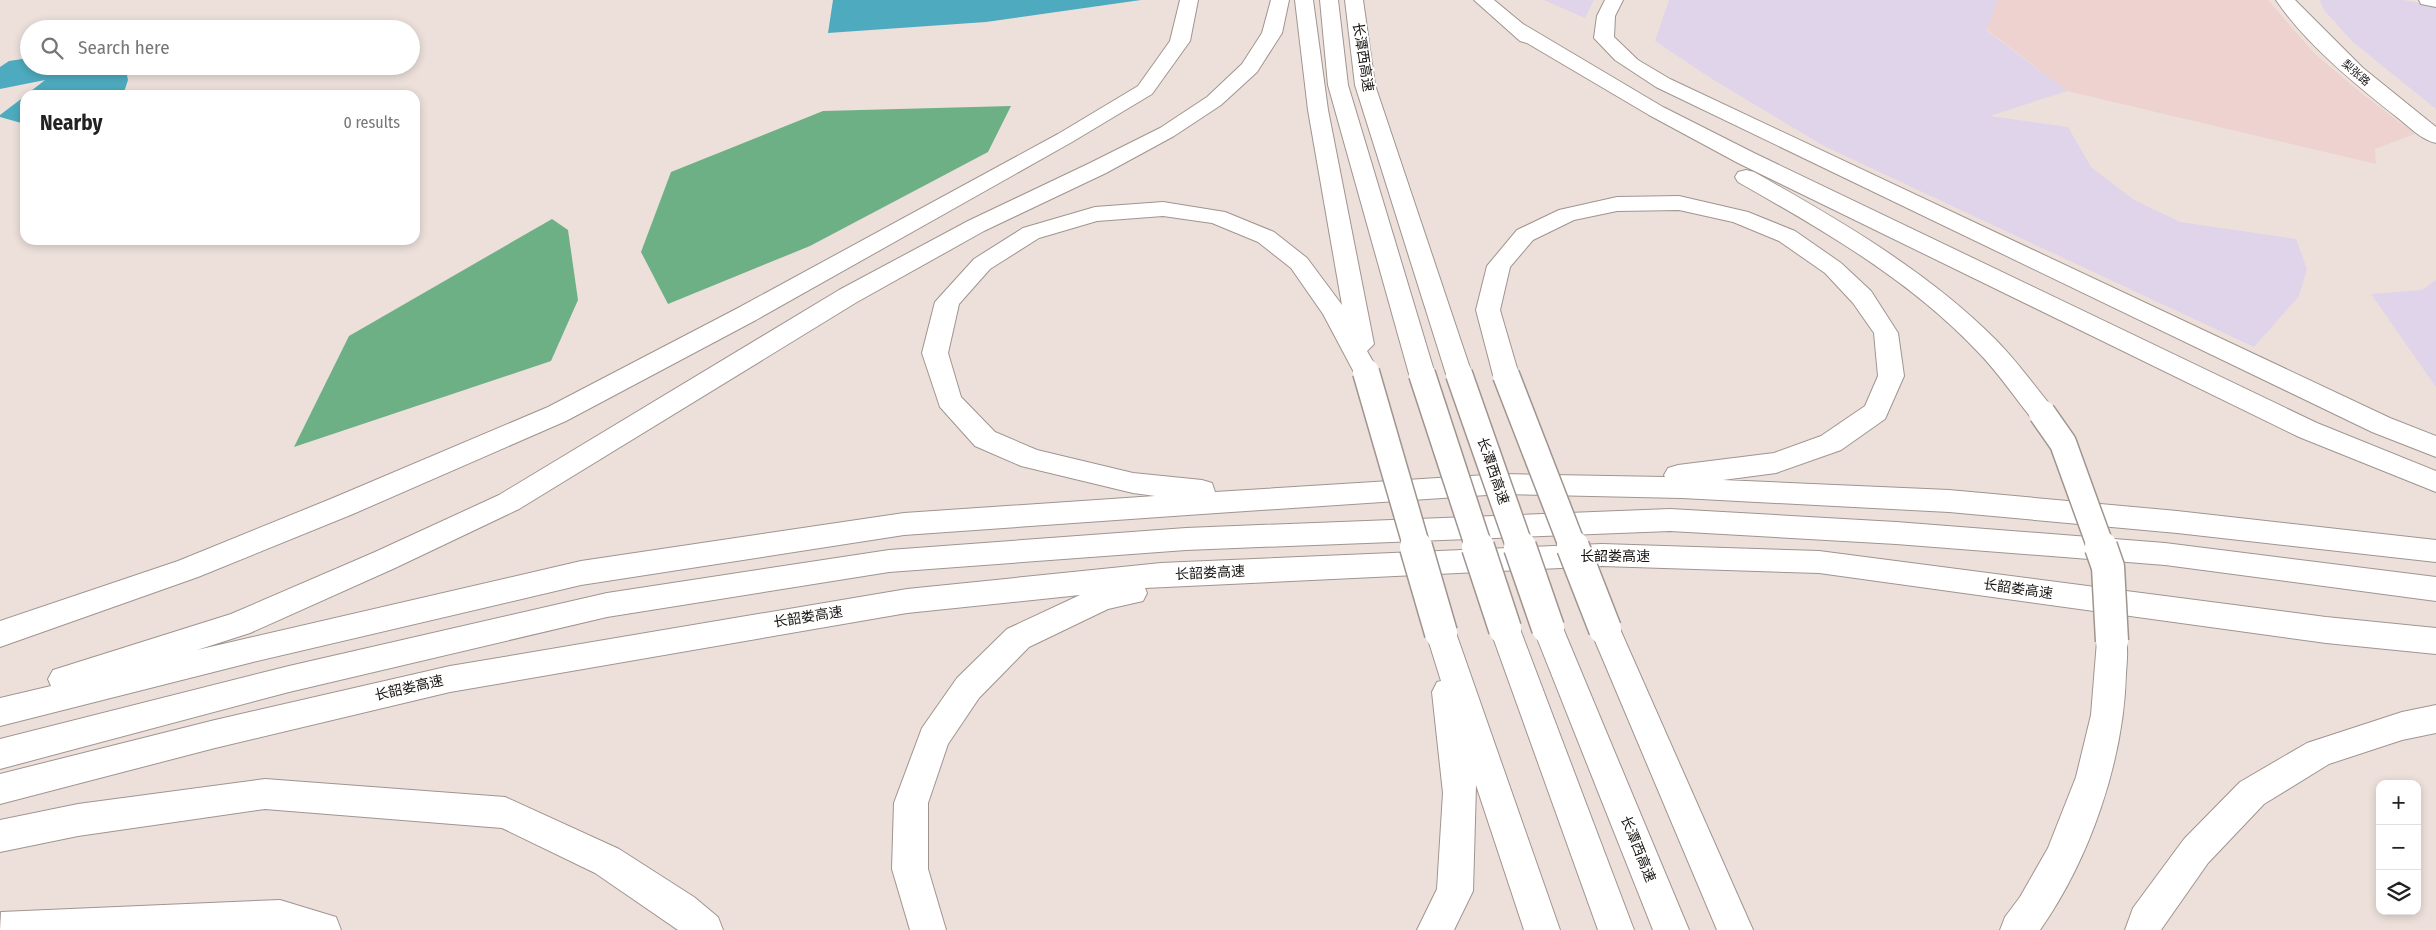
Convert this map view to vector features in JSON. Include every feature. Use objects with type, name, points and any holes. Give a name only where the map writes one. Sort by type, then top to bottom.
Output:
[{"type":"main road","points":[[0,634],[188,569],[343,506],[557,414],[738,318],[1066,138],[1145,90],[1180,41],[1189,0]]},
{"type":"main road","points":[[0,697],[239,624],[385,560],[509,502],[848,296],[976,226],[1098,168],[1167,132],[1214,101],[1250,68],[1272,33],[1280,0]]},
{"type":"main road","points":[[1304,0],[1318,110],[1366,372],[1441,633],[1542,930]]},
{"type":"main road","name":"长潭西高速","points":[[1329,0],[1338,85],[1422,374],[1504,629],[1616,930]]},
{"type":"main road","name":"长潭西高速","points":[[1354,0],[1365,84],[1459,374],[1548,628],[1672,930]]},
{"type":"main road","points":[[1484,0],[1513,26],[1567,68],[1647,122],[1776,194],[1864,249],[1930,295],[1986,345],[2042,413],[2063,443],[2108,567],[2112,641],[2106,724],[2082,809],[2037,906],[2018,930]]},
{"type":"main road","points":[[1614,0],[1606,16],[1604,38],[1617,55],[1639,71],[1685,95],[2381,425],[2436,447]]},
{"type":"main road","points":[[1628,0],[1620,16],[1617,35],[1627,51],[1652,69],[1696,92],[2217,337],[2388,417],[2436,436]]},
{"type":"main road","name":"梨张路","points":[[2285,0],[2335,54],[2375,89],[2436,137]]},
{"type":"main road","name":"梨张路","points":[[2299,0],[2322,28],[2373,77],[2436,126]]},
{"type":"main road","points":[[2428,0],[2436,1]]},
{"type":"main road","points":[[1513,26],[1656,112],[1746,158],[2308,430],[2436,482]]},
{"type":"main road","points":[[1573,486],[1776,463],[1831,442],[1876,412],[1891,376],[1886,333],[1862,297],[1839,274],[1787,236],[1740,216],[1680,203],[1617,204],[1567,214],[1526,235],[1499,266],[1488,310],[1506,375],[1605,629],[1734,930]]},
{"type":"main road","points":[[1290,499],[1133,483],[1031,459],[985,439],[949,401],[935,353],[947,302],[982,264],[1031,233],[1095,214],[1163,209],[1217,217],[1266,236],[1300,263],[1334,312],[1366,372]]},
{"type":"main road","points":[[0,712],[253,649],[581,573],[904,524],[1202,502],[1290,499],[1502,484],[1682,488],[1949,501],[2177,522],[2436,551]]},
{"type":"main road","points":[[0,754],[288,679],[608,605],[889,561],[1186,539],[1670,520],[1896,533],[2165,554],[2436,589]]},
{"type":"main road","name":"长韶娄高速","points":[[0,789],[215,734],[469,675],[907,601],[1161,575],[1602,554],[1819,562],[2326,630],[2436,641]]},
{"type":"main road","points":[[928,930],[910,869],[912,804],[934,738],[968,688],[1018,638],[1102,598],[1239,572]]},
{"type":"main road","points":[[2326,630],[2436,650]]},
{"type":"main road","points":[[1435,930],[1455,891],[1460,793],[1441,633]]},
{"type":"main road","points":[[2143,930],[2146,920],[2196,851],[2252,793],[2319,752],[2402,726],[2436,719]]},
{"type":"main road","points":[[0,836],[78,820],[265,794],[505,813],[607,861],[680,909],[705,930]]},
{"type":"main road","points":[[1,930],[280,918],[323,930]]},
{"type":"shaded area","points":[[1544,0],[1594,0],[1585,18]]},
{"type":"shaded area","points":[[1669,0],[1998,0],[1986,30],[2067,91],[1990,116],[2068,127],[2091,167],[2134,200],[2180,222],[2296,239],[2307,269],[2299,296],[2254,347],[1824,146],[1712,79],[1655,41]]},
{"type":"shaded area","points":[[1998,0],[2268,0],[2314,53],[2360,92],[2415,134],[2375,149],[2376,164],[2067,91],[1986,29]]},
{"type":"shaded area","points":[[2320,0],[2403,0],[2436,6],[2436,109],[2353,42],[2324,10]]},
{"type":"shaded area","points":[[2436,280],[2436,387],[2371,294],[2422,290]]},
{"type":"green space","points":[[1011,106],[988,152],[810,246],[668,304],[641,252],[671,172],[823,111]]},
{"type":"green space","points":[[552,219],[568,230],[578,300],[551,361],[294,447],[349,336]]},
{"type":"water","points":[[833,0],[1141,0],[986,22],[828,33]]},
{"type":"water","points":[[20,59],[20,75],[127,75],[128,80],[125,90],[32,90],[45,80],[0,89],[0,67],[9,61]]},
{"type":"water","points":[[20,100],[20,123],[0,117],[0,115]]}]
